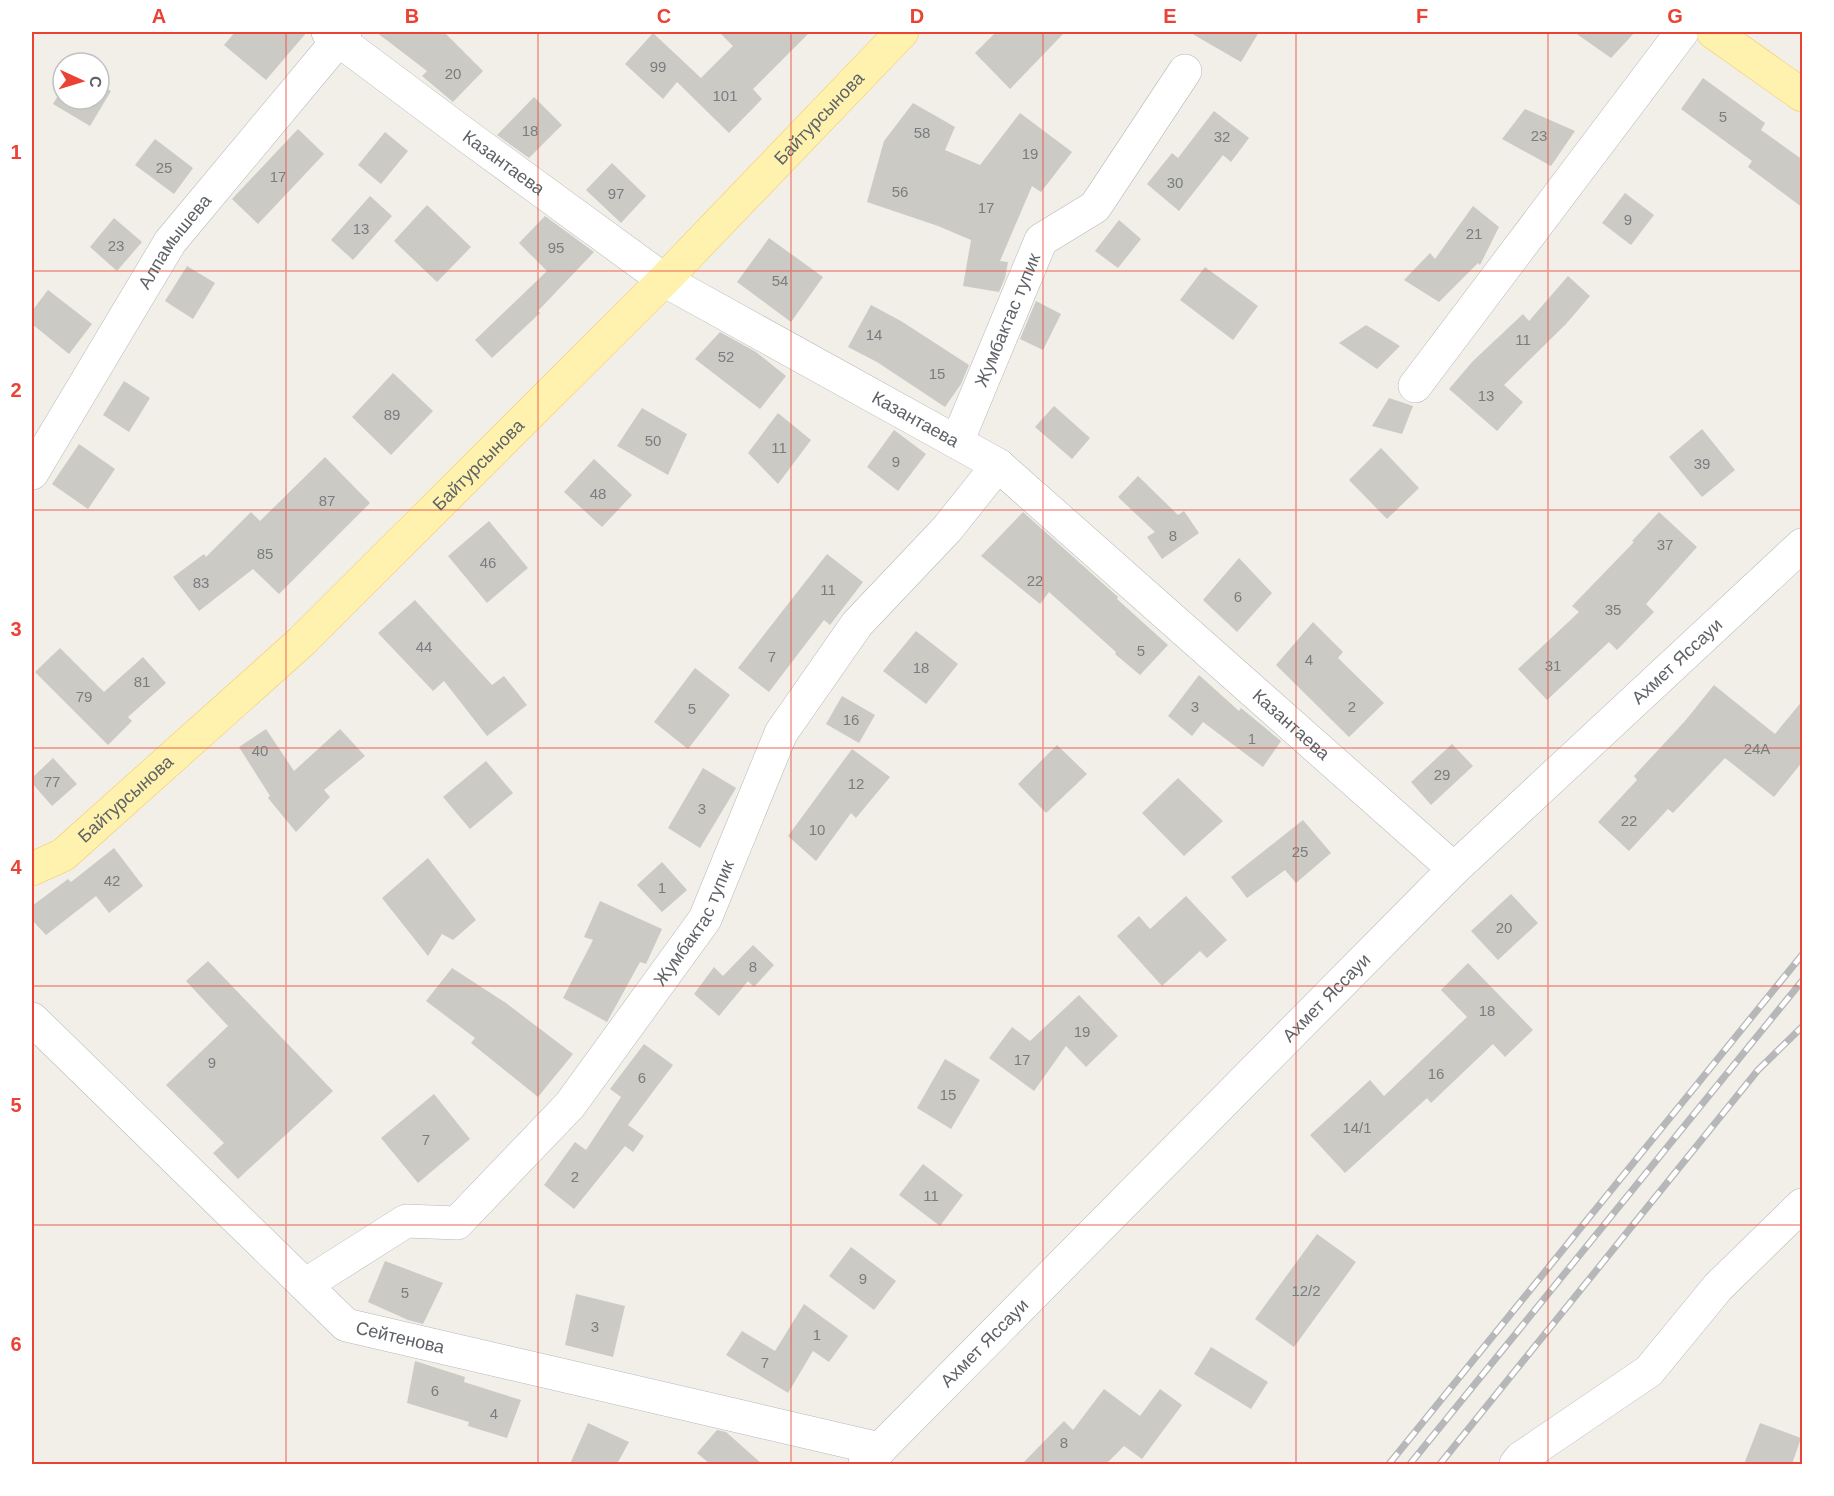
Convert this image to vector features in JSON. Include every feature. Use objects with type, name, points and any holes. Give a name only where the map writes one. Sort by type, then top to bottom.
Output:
[{"type":"main road","name":"Байтурсынова","points":[[32,869],[63,855],[301,642],[664,280],[902,32]]},
{"type":"main road","points":[[1713,32],[1803,95]]},
{"type":"street","points":[[1415,386],[1682,32]]},
{"type":"street","name":"Казантаева","points":[[337,34],[467,136],[664,280],[998,465],[1454,869]]},
{"type":"street","name":"Алпамышева","points":[[32,473],[170,242],[337,34]]},
{"type":"street","name":"Жумбактас тупик","points":[[957,442],[1041,240],[1095,207],[1185,71]]},
{"type":"street","name":"Жумбактас тупик","points":[[305,1285],[406,1221],[457,1223],[570,1105],[705,919],[781,733],[857,624],[947,529],[998,465]]},
{"type":"street","name":"Ахмет Яссауи","points":[[872,1457],[1454,869],[1803,545]]},
{"type":"street","name":"Сейтенова","points":[[32,1019],[346,1325],[872,1457]]},
{"type":"street","points":[[1516,1464],[1521,1458],[1649,1371],[1718,1287],[1803,1205]]},
{"type":"building","points":[[235,32],[307,32],[266,80],[224,45]]},
{"type":"building","points":[[376,32],[444,32],[483,71],[453,102],[422,76],[427,71]]},
{"type":"building","points":[[719,32],[810,32],[753,89],[762,99],[729,133],[677,82],[663,99],[625,64],[653,33],[701,78],[733,46]]},
{"type":"building","points":[[996,32],[1065,32],[1010,89],[975,53]]},
{"type":"building","points":[[1189,32],[1259,32],[1241,62]]},
{"type":"building","points":[[1574,32],[1635,32],[1611,58]]},
{"type":"building","points":[[1703,78],[1765,123],[1761,130],[1803,160],[1803,208],[1748,167],[1752,161],[1681,109]]},
{"type":"building","points":[[534,97],[562,125],[529,158],[497,135]]},
{"type":"building","points":[[913,103],[955,127],[945,150],[980,165],[1020,113],[1072,152],[1041,192],[1032,186],[1000,261],[1008,262],[999,292],[963,286],[971,240],[938,226],[867,202],[884,141]]},
{"type":"building","points":[[1525,109],[1575,131],[1551,166],[1502,139]]},
{"type":"building","points":[[65,111],[99,111],[90,126]]},
{"type":"building","points":[[1214,111],[1249,138],[1231,162],[1223,155],[1179,211],[1147,184],[1172,153],[1178,158]]},
{"type":"building","points":[[298,129],[324,154],[258,224],[232,199]]},
{"type":"building","points":[[385,132],[408,151],[381,184],[358,165]]},
{"type":"building","points":[[155,139],[193,168],[174,194],[135,165]]},
{"type":"building","points":[[612,163],[646,196],[621,223],[586,190]]},
{"type":"building","points":[[1625,193],[1654,215],[1631,245],[1602,223]]},
{"type":"building","points":[[370,196],[392,216],[353,260],[331,240]]},
{"type":"building","points":[[427,205],[471,247],[437,282],[394,241]]},
{"type":"building","points":[[1473,206],[1499,227],[1480,265],[1478,263],[1439,302],[1404,280],[1430,253],[1435,259]]},
{"type":"building","points":[[545,216],[594,252],[538,311],[540,313],[492,358],[475,340],[547,271],[519,243]]},
{"type":"building","points":[[114,218],[142,242],[117,271],[90,247]]},
{"type":"building","points":[[1119,220],[1141,239],[1118,268],[1095,251]]},
{"type":"building","points":[[769,238],[823,277],[791,322],[737,282]]},
{"type":"building","points":[[187,266],[215,283],[193,319],[165,301]]},
{"type":"building","points":[[1205,267],[1258,306],[1233,340],[1180,300]]},
{"type":"building","points":[[1568,276],[1590,296],[1566,324],[1504,385],[1523,402],[1497,431],[1449,389],[1473,361],[1523,314],[1529,321]]},
{"type":"building","points":[[48,290],[92,324],[69,354],[32,324],[32,311]]},
{"type":"building","points":[[1036,301],[1061,314],[1043,350],[1020,339]]},
{"type":"building","points":[[871,305],[901,321],[969,365],[961,384],[945,407],[877,362],[848,347]]},
{"type":"building","points":[[1366,325],[1400,346],[1377,369],[1339,343]]},
{"type":"building","points":[[720,332],[756,352],[786,376],[760,409],[695,359]]},
{"type":"building","points":[[393,373],[433,411],[391,455],[352,417]]},
{"type":"building","points":[[124,381],[150,398],[129,432],[103,415]]},
{"type":"building","points":[[1389,398],[1413,406],[1402,434],[1372,426]]},
{"type":"building","points":[[1054,406],[1090,438],[1072,459],[1035,427]]},
{"type":"building","points":[[642,408],[687,434],[668,475],[617,446]]},
{"type":"building","points":[[778,413],[811,440],[778,484],[748,453]]},
{"type":"building","points":[[1702,429],[1735,470],[1702,497],[1669,457]]},
{"type":"building","points":[[894,430],[926,454],[898,491],[867,467]]},
{"type":"building","points":[[79,444],[115,469],[88,509],[52,484]]},
{"type":"building","points":[[1381,448],[1419,488],[1387,519],[1349,480]]},
{"type":"building","points":[[325,457],[370,503],[279,594],[253,569],[199,611],[173,577],[204,554],[206,557],[251,512],[260,521]]},
{"type":"building","points":[[594,459],[632,495],[602,527],[564,492]]},
{"type":"building","points":[[1138,476],[1178,515],[1184,511],[1199,533],[1162,559],[1147,537],[1155,532],[1118,497]]},
{"type":"building","points":[[1023,512],[1168,645],[1140,675],[1049,592],[1040,604],[981,556]]},
{"type":"building","points":[[1659,512],[1697,547],[1646,604],[1654,612],[1617,650],[1609,642],[1547,700],[1518,669],[1579,612],[1572,606],[1634,542],[1632,541]]},
{"type":"building","points":[[489,521],[528,568],[487,603],[448,556]]},
{"type":"building","points":[[827,554],[863,582],[830,625],[824,620],[769,692],[738,668]]},
{"type":"building","points":[[1239,558],[1272,593],[1237,632],[1203,600]]},
{"type":"building","points":[[415,600],[492,685],[504,676],[527,705],[487,736],[444,681],[433,691],[378,633]]},
{"type":"building","points":[[1313,622],[1343,652],[1338,658],[1384,703],[1349,737],[1276,665]]},
{"type":"building","points":[[916,631],[958,664],[926,704],[883,671]]},
{"type":"building","points":[[60,648],[104,692],[143,657],[166,683],[128,717],[132,721],[108,745],[35,672]]},
{"type":"building","points":[[695,668],[730,695],[688,749],[654,722]]},
{"type":"building","points":[[1199,675],[1239,711],[1241,708],[1281,741],[1263,767],[1203,722],[1192,736],[1168,716]]},
{"type":"building","points":[[1714,685],[1775,734],[1803,700],[1803,761],[1774,797],[1725,758],[1673,813],[1668,809],[1629,851],[1598,822],[1637,780],[1634,776],[1685,721]]},
{"type":"building","points":[[842,696],[875,715],[859,743],[826,724]]},
{"type":"building","points":[[266,729],[294,771],[340,729],[365,756],[324,790],[330,797],[296,832],[268,798],[270,796],[239,747]]},
{"type":"building","points":[[1452,744],[1473,766],[1431,805],[1411,782]]},
{"type":"building","points":[[1057,745],[1087,774],[1046,813],[1018,784]]},
{"type":"building","points":[[852,749],[890,777],[856,818],[851,813],[816,861],[788,836]]},
{"type":"building","points":[[53,758],[77,784],[52,806],[32,783],[32,778]]},
{"type":"building","points":[[486,761],[513,793],[470,829],[443,797]]},
{"type":"building","points":[[703,768],[736,788],[700,848],[668,828]]},
{"type":"building","points":[[1178,778],[1223,821],[1184,856],[1142,813]]},
{"type":"building","points":[[1303,820],[1331,853],[1296,883],[1285,870],[1247,898],[1231,877]]},
{"type":"building","points":[[114,848],[143,886],[109,913],[96,896],[46,935],[32,920],[32,906],[68,879],[71,882]]},
{"type":"building","points":[[428,858],[476,920],[453,940],[442,934],[428,956],[382,898]]},
{"type":"building","points":[[662,862],[687,890],[662,912],[637,885]]},
{"type":"building","points":[[1511,894],[1538,923],[1498,960],[1471,931]]},
{"type":"building","points":[[1186,896],[1227,940],[1207,958],[1200,951],[1162,986],[1117,936],[1139,916],[1150,929]]},
{"type":"building","points":[[600,901],[662,929],[646,964],[640,962],[607,1022],[563,998],[593,940],[584,937]]},
{"type":"building","points":[[753,945],[774,965],[754,987],[748,981],[719,1016],[694,994],[714,967],[723,976]]},
{"type":"building","points":[[208,961],[333,1091],[238,1179],[213,1153],[224,1143],[166,1085],[228,1026],[186,981]]},
{"type":"building","points":[[1468,963],[1533,1030],[1505,1057],[1493,1044],[1431,1103],[1427,1098],[1345,1173],[1310,1135],[1370,1080],[1384,1096],[1467,1017],[1441,990]]},
{"type":"building","points":[[452,968],[506,1003],[573,1054],[538,1097],[471,1043],[475,1038],[426,1001]]},
{"type":"building","points":[[1079,995],[1118,1036],[1086,1067],[1066,1046],[1034,1091],[989,1058],[1012,1027],[1030,1041]]},
{"type":"building","points":[[644,1044],[673,1065],[628,1125],[644,1136],[633,1152],[625,1146],[574,1209],[544,1185],[575,1142],[586,1150],[621,1097],[610,1089]]},
{"type":"building","points":[[945,1059],[980,1080],[951,1129],[917,1108]]},
{"type":"building","points":[[434,1094],[470,1139],[418,1183],[381,1138]]},
{"type":"building","points":[[923,1164],[963,1195],[940,1226],[899,1195]]},
{"type":"building","points":[[1317,1234],[1356,1262],[1294,1347],[1255,1319]]},
{"type":"building","points":[[851,1247],[896,1281],[874,1310],[829,1276]]},
{"type":"building","points":[[385,1261],[443,1283],[423,1324],[408,1320],[368,1302]]},
{"type":"building","points":[[576,1294],[625,1306],[613,1357],[565,1345]]},
{"type":"building","points":[[804,1304],[848,1336],[829,1362],[813,1351],[788,1393],[726,1355],[742,1331],[775,1351]]},
{"type":"building","points":[[1211,1347],[1268,1382],[1251,1409],[1194,1374]]},
{"type":"building","points":[[415,1361],[465,1377],[464,1382],[521,1400],[507,1438],[468,1426],[469,1422],[407,1403]]},
{"type":"building","points":[[1104,1389],[1140,1416],[1160,1389],[1182,1405],[1142,1459],[1124,1446],[1106,1464],[1022,1464],[1064,1421],[1073,1430]]},
{"type":"building","points":[[588,1423],[629,1442],[617,1464],[570,1464]]},
{"type":"building","points":[[1760,1423],[1801,1438],[1792,1464],[1744,1464]]},
{"type":"building","points":[[717,1430],[726,1432],[762,1464],[710,1464],[697,1453]]},
{"type":"railway","points":[[1389,1464],[1802,955]]},
{"type":"railway","points":[[1410,1464],[1802,981]]},
{"type":"railway","points":[[1440,1464],[1758,1070],[1802,1027]]}]
